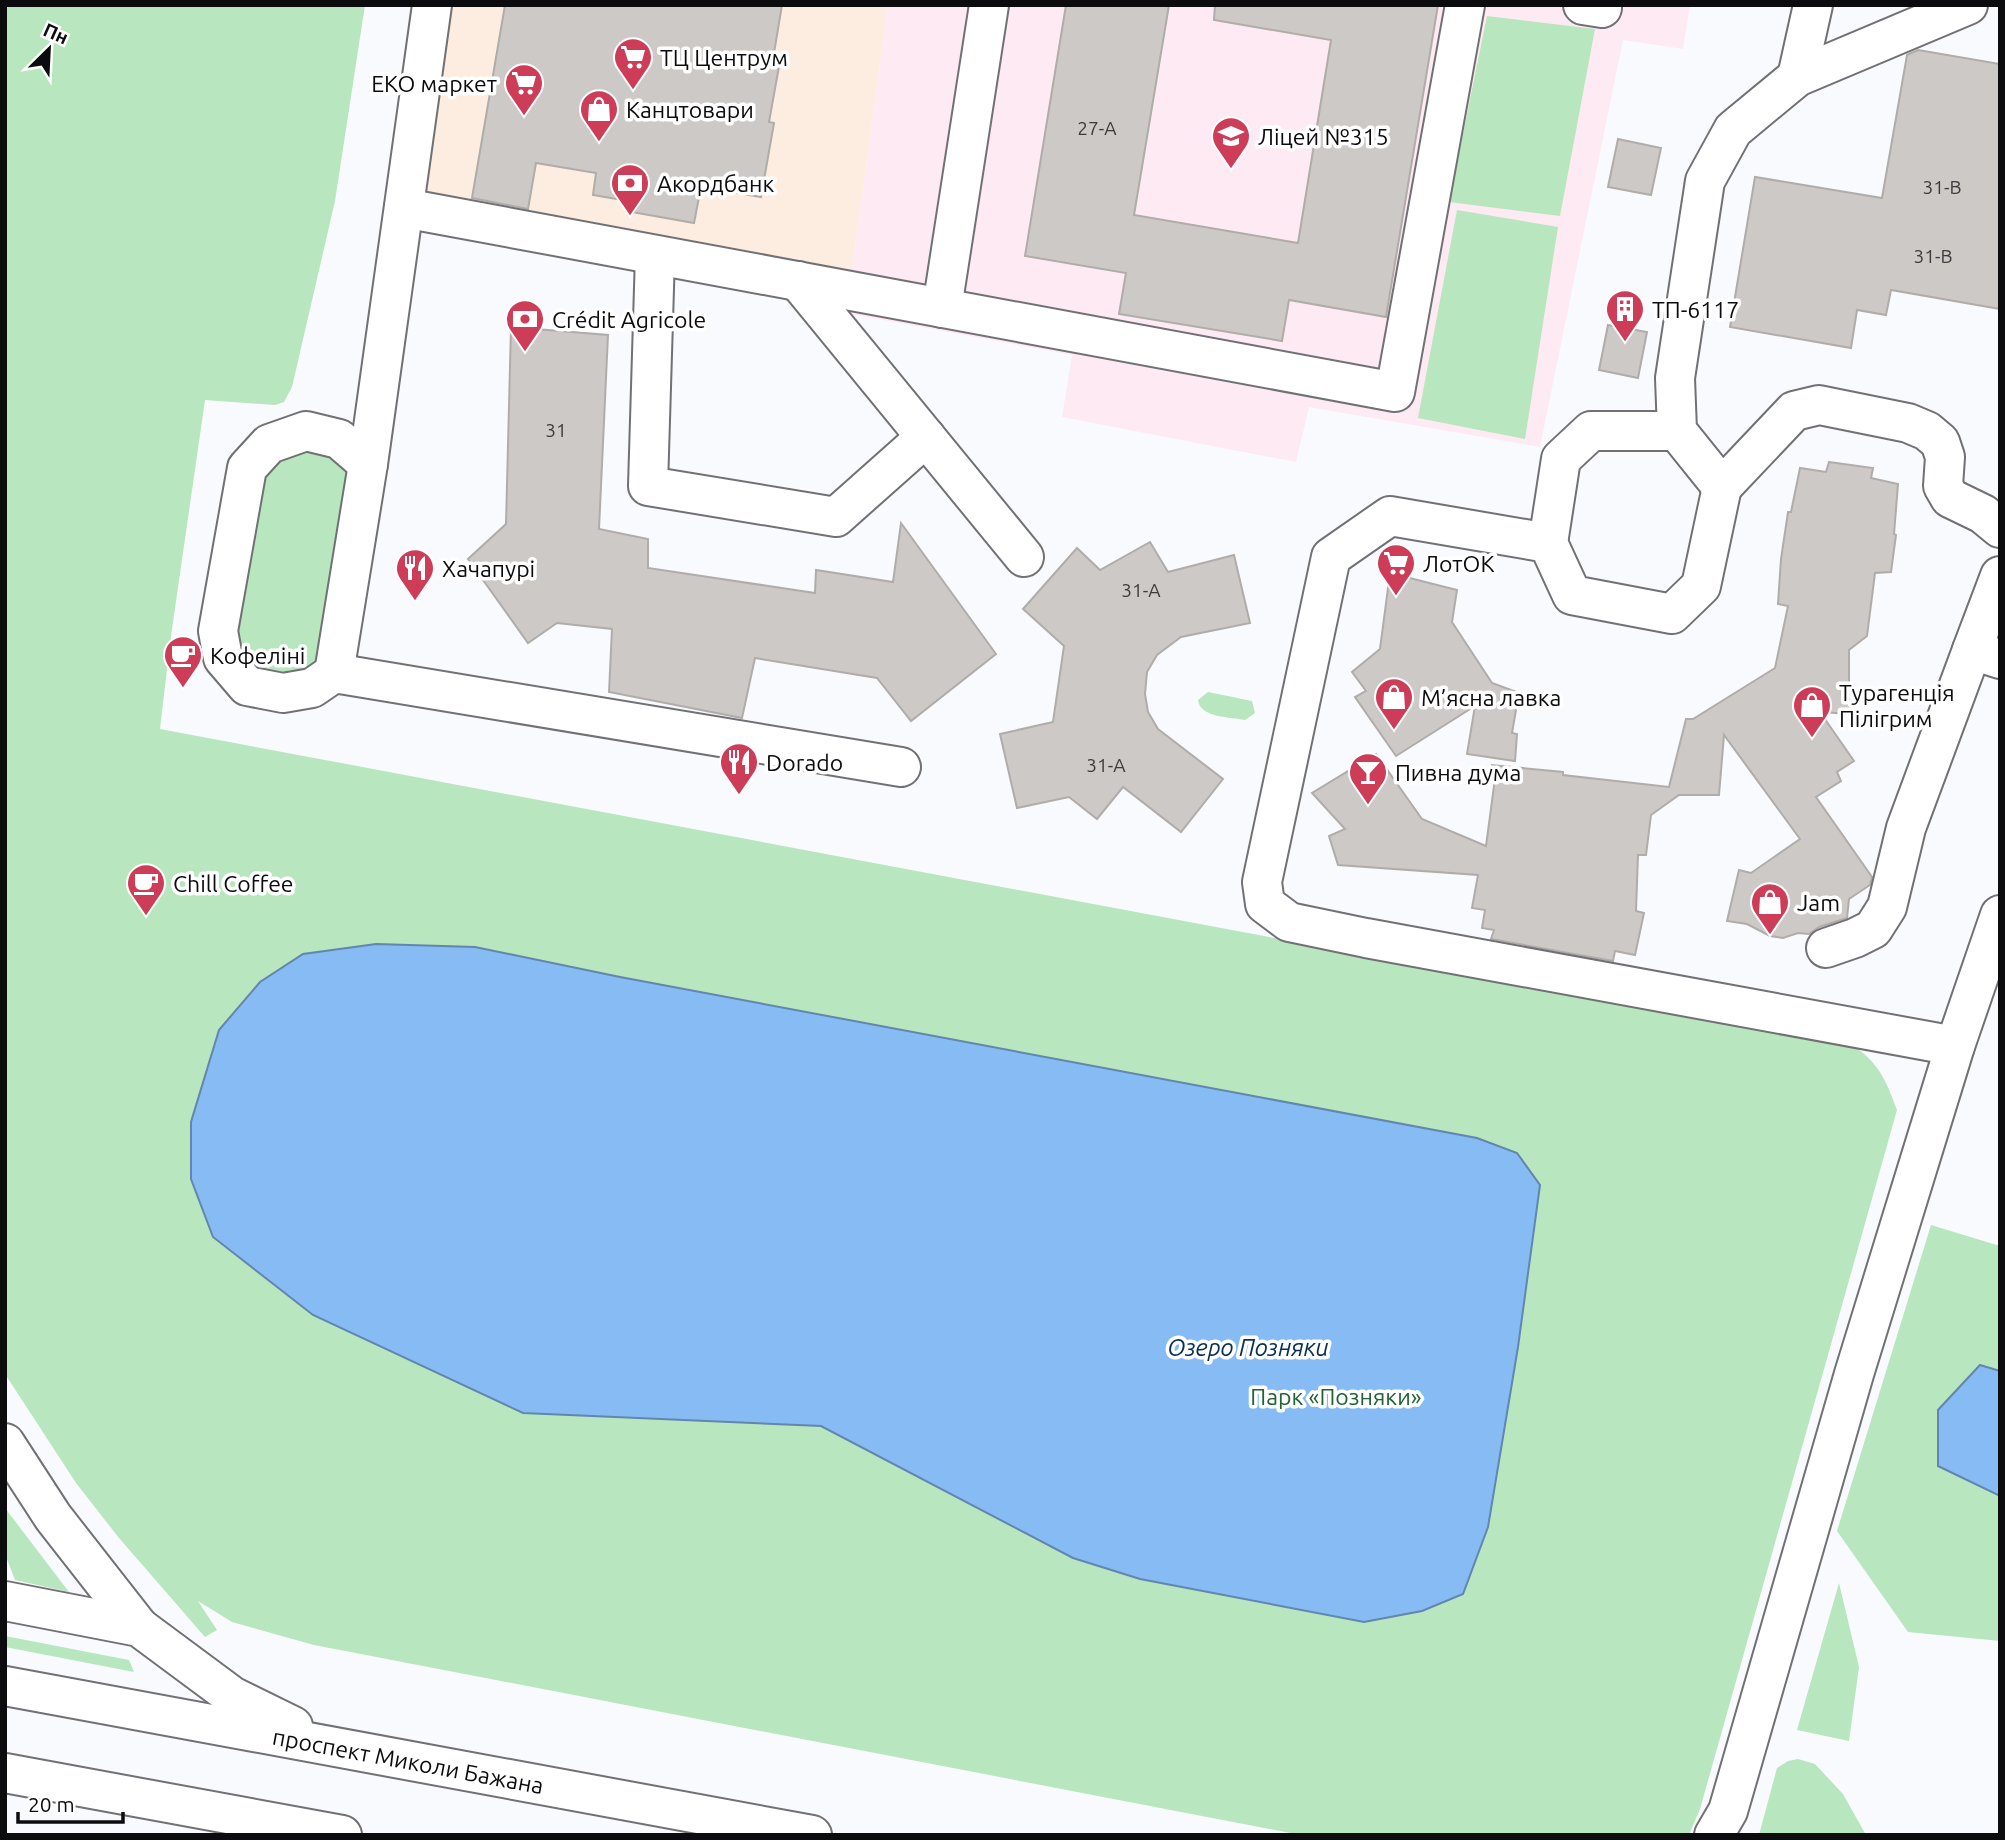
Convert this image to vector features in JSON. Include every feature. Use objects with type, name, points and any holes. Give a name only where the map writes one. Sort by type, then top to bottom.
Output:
[{"type":"main road","points":[[334,673],[368,464],[432,5]]},
{"type":"main road","points":[[942,308],[989,5]]},
{"type":"main road","points":[[404,208],[1395,392],[1465,5]]},
{"type":"main road","points":[[1583,5],[1602,9],[1602,5]]},
{"type":"main road","points":[[1797,77],[1812,5]]},
{"type":"main road","points":[[1723,487],[1677,432],[1675,378],[1705,181],[1734,130],[1797,77],[1968,5]]},
{"type":"main road","points":[[655,255],[648,485],[836,517],[926,437]]},
{"type":"main road","points":[[798,281],[1024,557]]},
{"type":"main road","points":[[1677,432],[1591,432],[1561,459],[1548,543],[1572,595],[1672,614],[1701,586],[1723,487],[1794,411],[1819,405],[1908,423],[1927,430],[1940,442],[1945,457],[1943,486],[1950,498],[1983,514],[2000,528]]},
{"type":"main road","points":[[368,464],[339,439],[306,432],[269,444],[247,468],[218,631],[223,658],[247,686],[283,693],[312,688],[334,673],[901,767]]},
{"type":"main road","points":[[1548,543],[1390,516],[1331,557],[1262,881],[1265,904],[1289,922],[1366,938],[1955,1046]]},
{"type":"main road","points":[[1826,948],[1873,929],[1887,907],[1906,828],[1986,655],[2000,576]]},
{"type":"main road","points":[[1724,1827],[1813,1511],[1955,1046],[2000,915]]},
{"type":"main road","points":[[5,1443],[53,1517],[139,1627],[232,1696],[337,1747]]},
{"type":"main road","points":[[5,1601],[139,1627]]},
{"type":"main road","name":"проспект Миколи Бажана","points":[[5,1686],[812,1835]]},
{"type":"main road","points":[[5,1773],[332,1834]]},
{"type":"shaded area","points":[[449,5],[888,5],[846,313],[412,223]]},
{"type":"shaded area","name":"Ліцей №315","points":[[888,5],[1690,5],[1683,49],[1623,40],[1540,447],[1309,407],[1296,462],[1062,417],[1072,355],[846,313]]},
{"type":"green space","name":"Парк «Позняки»","points":[[5,5],[365,5],[335,201],[292,387],[284,402],[275,405],[205,400],[160,729],[1855,1047],[1871,1060],[1886,1083],[1897,1110],[1700,1809],[1689,1835],[1301,1835],[314,1645],[232,1622],[198,1601],[217,1630],[205,1637],[119,1538],[76,1483],[5,1374]]},
{"type":"green space","points":[[1487,16],[1595,29],[1560,216],[1449,202]]},
{"type":"green space","points":[[1457,210],[1558,227],[1525,439],[1418,418]]},
{"type":"green space","points":[[315,444],[350,468],[327,645],[307,671],[273,677],[254,667],[233,632],[261,485],[282,457]]},
{"type":"green space","points":[[1208,692],[1252,701],[1255,713],[1245,720],[1210,713],[1200,706],[1198,700]]},
{"type":"green space","points":[[1931,1225],[2000,1246],[2000,1641],[1908,1632],[1837,1531]]},
{"type":"green space","points":[[5,1508],[69,1592],[15,1580],[5,1554]]},
{"type":"green space","points":[[1839,1583],[1859,1667],[1849,1741],[1797,1730]]},
{"type":"green space","points":[[5,1636],[129,1660],[134,1672],[5,1647]]},
{"type":"green space","points":[[1798,1759],[1815,1764],[1843,1794],[1866,1835],[1759,1835],[1777,1768],[1788,1761]]},
{"type":"water","name":"Озеро Позняки","points":[[376,944],[475,947],[620,977],[1477,1138],[1517,1153],[1540,1185],[1518,1347],[1488,1527],[1463,1594],[1422,1611],[1364,1622],[1140,1579],[1073,1558],[821,1426],[523,1413],[313,1315],[213,1237],[191,1179],[191,1122],[219,1030],[260,982],[303,954]]},
{"type":"water","points":[[1980,1365],[2000,1371],[2000,1496],[1938,1466],[1938,1410]]},
{"type":"building","name":"ТЦ Центрум","points":[[505,5],[782,5],[773,59],[780,61],[769,122],[774,123],[761,197],[701,187],[694,223],[626,211],[628,201],[593,195],[596,173],[536,163],[528,209],[472,198]]},
{"type":"building","points":[[1066,5],[1169,5],[1134,215],[1298,243],[1331,40],[1214,20],[1215,5],[1438,5],[1386,317],[1289,300],[1282,341],[1119,314],[1126,273],[1025,256]]},
{"type":"building","points":[[1918,50],[2000,64],[2000,309],[1891,290],[1886,315],[1857,310],[1851,348],[1730,327],[1755,177],[1882,198],[1907,55]]},
{"type":"building","points":[[1618,139],[1661,148],[1651,195],[1608,187]]},
{"type":"building","name":"ТП-6117","points":[[1608,325],[1647,332],[1638,378],[1599,370]]},
{"type":"building","points":[[511,327],[608,335],[599,529],[648,539],[648,568],[815,593],[816,570],[893,582],[901,523],[996,654],[911,721],[877,678],[755,658],[742,718],[609,692],[612,629],[557,623],[528,643],[468,559],[506,524]]},
{"type":"building","points":[[1829,462],[1873,468],[1871,478],[1898,484],[1891,572],[1875,573],[1867,636],[1849,650],[1849,714],[1820,712],[1854,761],[1837,772],[1841,781],[1816,797],[1872,877],[1870,885],[1849,899],[1847,918],[1819,927],[1809,934],[1798,933],[1783,938],[1770,936],[1747,924],[1727,921],[1739,870],[1751,873],[1800,839],[1724,735],[1719,795],[1679,795],[1651,815],[1646,855],[1638,855],[1636,911],[1644,913],[1635,955],[1615,951],[1613,961],[1491,939],[1494,930],[1482,928],[1485,910],[1472,908],[1478,875],[1338,865],[1329,836],[1345,829],[1312,793],[1376,754],[1422,819],[1486,846],[1494,786],[1492,765],[1669,787],[1686,719],[1693,719],[1775,668],[1788,606],[1778,604],[1788,512],[1791,512],[1800,468],[1826,472]]},
{"type":"building","points":[[1150,542],[1168,572],[1234,555],[1250,623],[1181,637],[1157,655],[1147,672],[1145,694],[1148,712],[1158,729],[1223,779],[1181,832],[1123,787],[1097,819],[1069,797],[1017,808],[1000,734],[1053,722],[1064,646],[1023,609],[1077,548],[1100,570]]},
{"type":"building","points":[[1390,573],[1457,590],[1452,622],[1492,683],[1519,693],[1512,733],[1517,734],[1515,761],[1467,754],[1475,706],[1396,756],[1355,697],[1366,691],[1352,672],[1380,649]]},
{"type":"place","name":"ТЦ Центрум","points":[[633,91]]},
{"type":"place","name":"ЕКО маркет","points":[[524,117]]},
{"type":"place","name":"Канцтовари","points":[[599,143]]},
{"type":"place","name":"Ліцей №315","points":[[1231,170]]},
{"type":"place","name":"Акордбанк","points":[[630,217]]},
{"type":"place","name":"ТП-6117","points":[[1625,343]]},
{"type":"place","name":"Crédit Agricole","points":[[525,353]]},
{"type":"place","name":"ЛотОК","points":[[1396,597]]},
{"type":"place","name":"Хачапурі","points":[[415,602]]},
{"type":"place","name":"Кофеліні","points":[[183,689]]},
{"type":"place","name":"М’ясна лавка","points":[[1394,731]]},
{"type":"place","name":"Турагенція Пілігрим","points":[[1812,739]]},
{"type":"place","name":"Dorado","points":[[739,796]]},
{"type":"place","name":"Пивна дума","points":[[1368,806]]},
{"type":"place","name":"Chill Coffee","points":[[146,917]]},
{"type":"place","name":"Jam","points":[[1770,936]]}]
